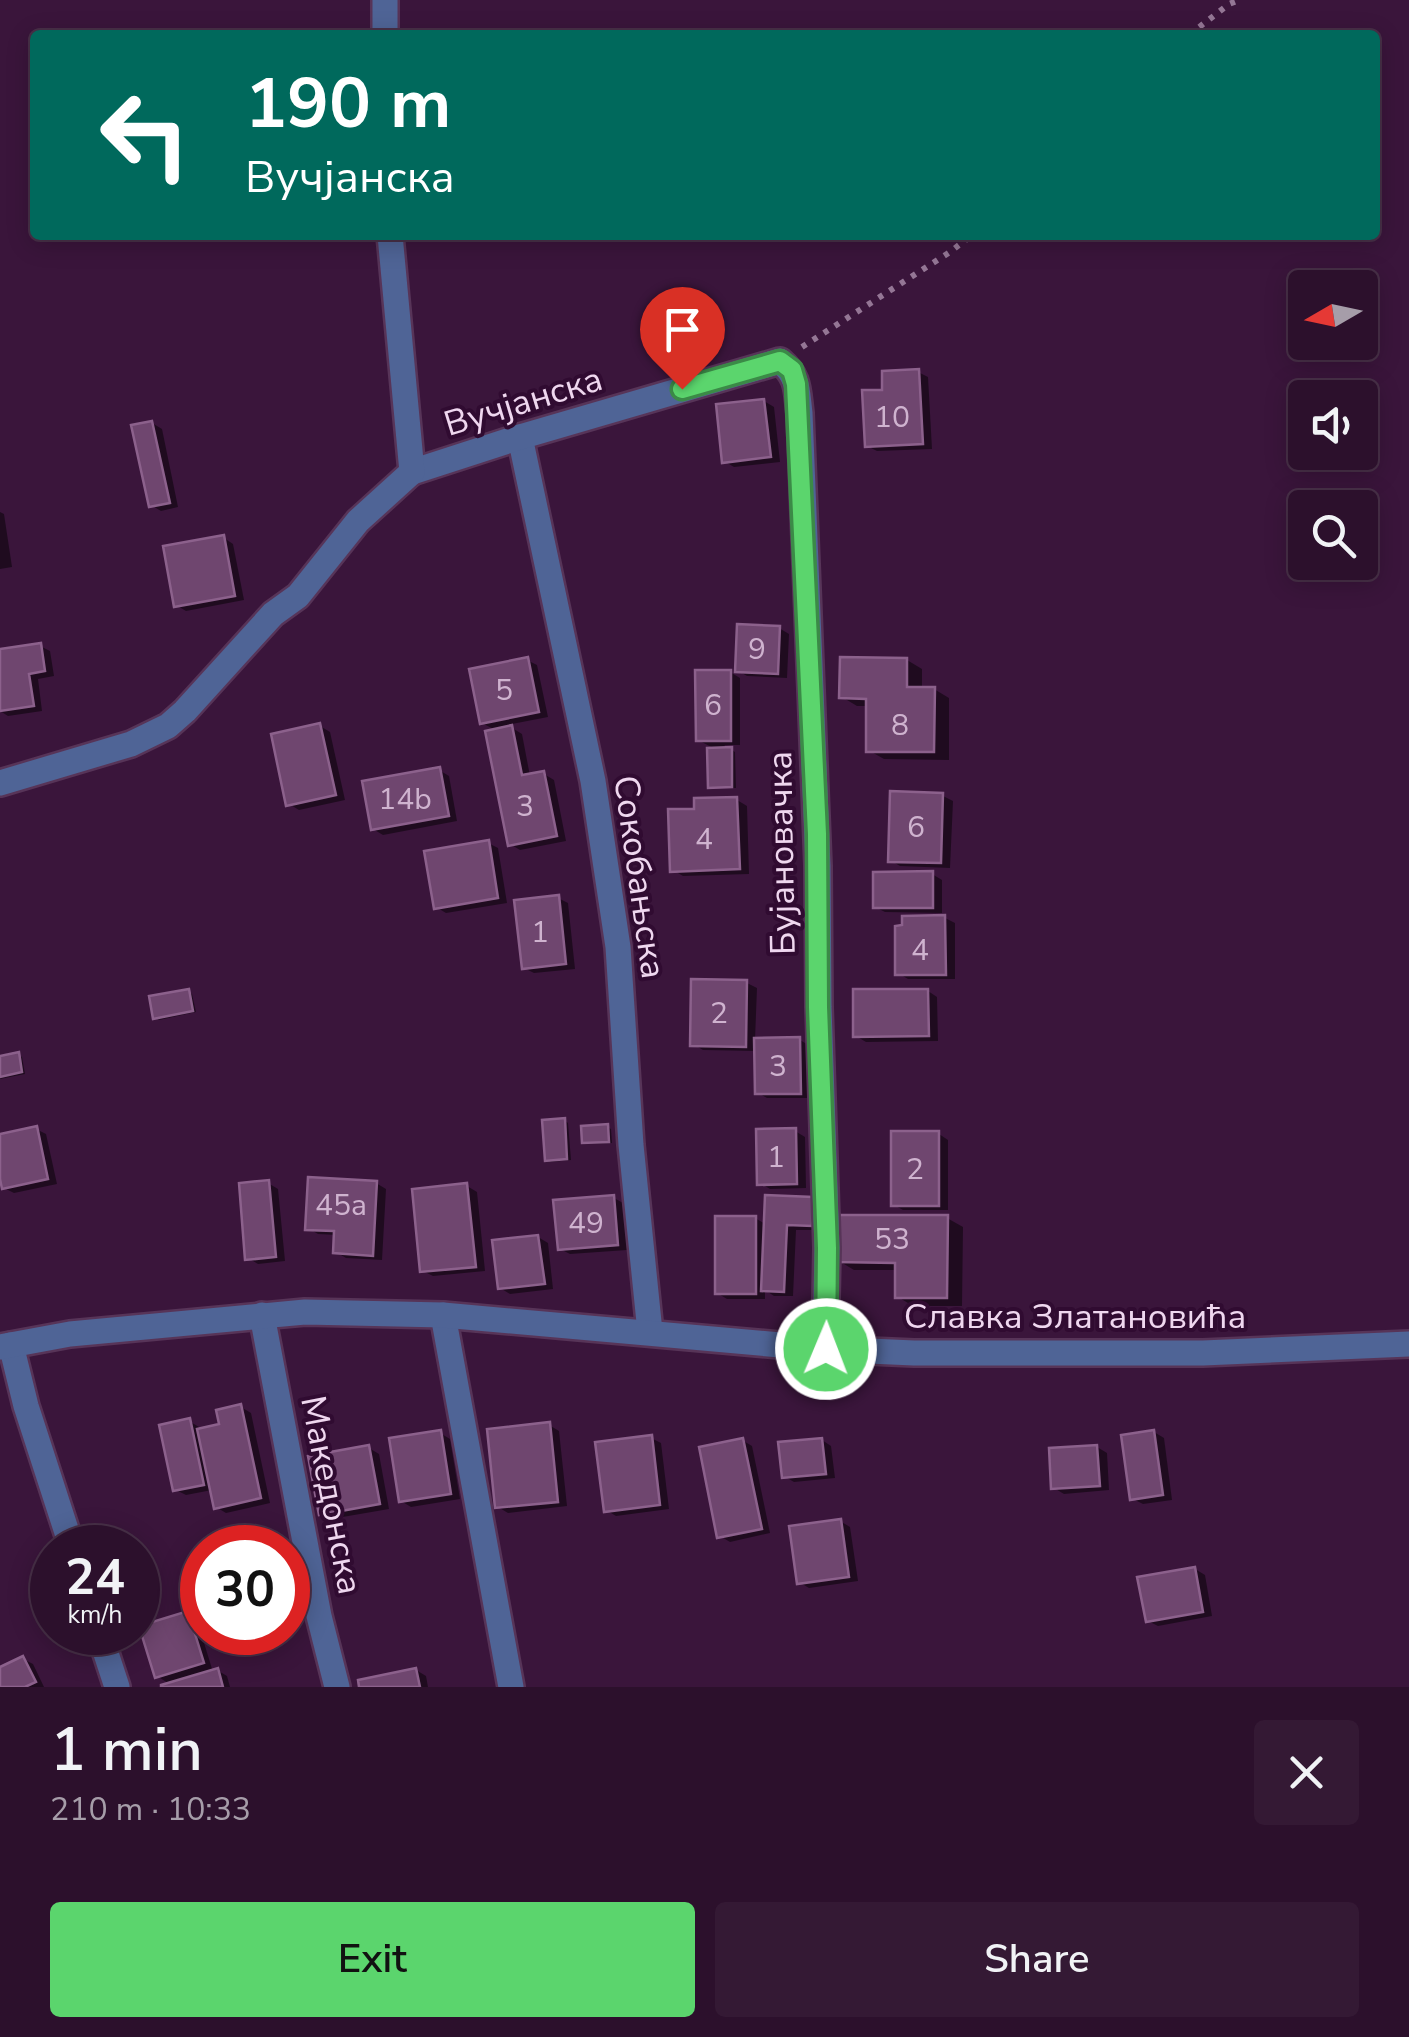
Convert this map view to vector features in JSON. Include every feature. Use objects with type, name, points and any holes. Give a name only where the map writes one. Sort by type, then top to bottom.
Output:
[{"type":"street","points":[[385,0],[385,30]]},
{"type":"street","name":"Вучјанска","points":[[390,240],[412,472]]},
{"type":"street","name":"Вучјанска","points":[[0,782],[131,744],[168,726],[273,614],[298,596],[358,521],[412,472],[780,361]]},
{"type":"street","name":"Бујановачка","points":[[780,361],[792,370],[796,384],[801,451],[818,866],[826,1349]]},
{"type":"street","name":"Сокобањска","points":[[520,437],[593,781],[618,947],[631,1146],[650,1332]]},
{"type":"street","name":"Славка Златановића","points":[[6,1346],[70,1334],[305,1312],[443,1315],[826,1349],[914,1353],[1203,1353],[1409,1344]]},
{"type":"street","name":"Македонска","points":[[262,1314],[336,1687]]},
{"type":"street","points":[[443,1315],[511,1687]]},
{"type":"street","points":[[6,1346],[65,1525]]},
{"type":"street","points":[[107,1655],[117,1687]]},
{"type":"path","points":[[1195,30],[1238,0]]},
{"type":"path","points":[[780,361],[966,240]]},
{"type":"building","points":[[919,369],[923,444],[865,447],[862,390],[882,390],[882,371]]},
{"type":"building","points":[[764,399],[771,457],[722,463],[716,404]]},
{"type":"building","points":[[152,421],[170,503],[149,507],[131,425]]},
{"type":"building","points":[[224,535],[235,596],[174,607],[163,546]]},
{"type":"building","points":[[737,624],[780,626],[778,674],[735,672]]},
{"type":"building","points":[[41,643],[45,671],[29,674],[34,706],[0,711],[0,649]]},
{"type":"building","points":[[528,657],[539,712],[480,724],[469,669]]},
{"type":"building","points":[[840,657],[907,658],[907,687],[935,687],[934,752],[866,752],[866,699],[839,698]]},
{"type":"building","points":[[695,670],[731,670],[731,741],[696,741]]},
{"type":"building","points":[[320,723],[336,795],[286,806],[271,734]]},
{"type":"building","points":[[512,725],[522,775],[544,771],[557,836],[508,846],[485,731]]},
{"type":"building","points":[[732,747],[732,787],[708,788],[707,748]]},
{"type":"building","points":[[440,767],[449,816],[371,830],[362,781]]},
{"type":"building","points":[[890,791],[943,793],[941,863],[888,862]]},
{"type":"building","points":[[737,797],[740,869],[670,872],[668,809],[694,809],[694,798]]},
{"type":"building","points":[[489,840],[498,898],[434,909],[424,851]]},
{"type":"building","points":[[933,871],[933,908],[873,908],[873,872]]},
{"type":"building","points":[[559,895],[566,964],[522,969],[514,900]]},
{"type":"building","points":[[945,915],[946,975],[895,975],[895,926],[902,925],[902,916]]},
{"type":"building","points":[[691,979],[747,980],[746,1047],[690,1046]]},
{"type":"building","points":[[189,989],[193,1011],[153,1019],[149,996]]},
{"type":"building","points":[[853,989],[928,989],[929,1036],[853,1037]]},
{"type":"building","points":[[800,1037],[801,1094],[755,1094],[754,1038]]},
{"type":"building","points":[[19,1052],[22,1072],[0,1077],[0,1056]]},
{"type":"building","points":[[565,1118],[567,1159],[545,1161],[542,1120]]},
{"type":"building","points":[[608,1124],[609,1142],[582,1143],[581,1126]]},
{"type":"building","points":[[37,1126],[48,1179],[2,1189],[0,1134]]},
{"type":"building","points":[[796,1128],[797,1184],[757,1185],[756,1129]]},
{"type":"building","points":[[891,1131],[939,1131],[939,1206],[891,1206]]},
{"type":"building","points":[[308,1177],[377,1181],[373,1256],[333,1253],[334,1231],[305,1230]]},
{"type":"building","points":[[269,1180],[276,1257],[245,1260],[239,1183]]},
{"type":"building","points":[[467,1183],[476,1267],[420,1272],[412,1189]]},
{"type":"building","points":[[614,1195],[618,1245],[558,1250],[553,1200]]},
{"type":"building","points":[[765,1195],[813,1197],[812,1226],[787,1225],[784,1292],[761,1291]]},
{"type":"building","points":[[836,1215],[948,1215],[947,1298],[895,1298],[895,1263],[836,1262]]},
{"type":"building","points":[[715,1216],[756,1216],[756,1294],[715,1294]]},
{"type":"building","points":[[538,1235],[545,1284],[498,1289],[492,1240]]},
{"type":"building","points":[[241,1404],[261,1498],[214,1509],[197,1429],[219,1424],[216,1410]]},
{"type":"building","points":[[190,1418],[204,1485],[173,1491],[159,1425]]},
{"type":"building","points":[[550,1422],[558,1502],[495,1508],[487,1429]]},
{"type":"building","points":[[441,1430],[451,1494],[399,1502],[389,1438]]},
{"type":"building","points":[[1154,1430],[1163,1495],[1130,1500],[1121,1435]]},
{"type":"building","points":[[652,1435],[660,1505],[604,1512],[595,1442]]},
{"type":"building","points":[[743,1438],[762,1529],[717,1538],[699,1447]]},
{"type":"building","points":[[822,1438],[826,1474],[782,1478],[778,1442]]},
{"type":"building","points":[[369,1445],[380,1504],[319,1515],[308,1456]]},
{"type":"building","points":[[1097,1445],[1100,1486],[1051,1489],[1049,1448]]},
{"type":"building","points":[[841,1519],[849,1577],[797,1584],[789,1526]]},
{"type":"building","points":[[1195,1567],[1203,1612],[1146,1622],[1137,1577]]},
{"type":"building","points":[[180,1613],[180,1655],[202,1655],[204,1663],[155,1678],[148,1655],[160,1655],[160,1620]]},
{"type":"building","points":[[23,1656],[36,1682],[25,1687],[0,1687],[0,1667]]},
{"type":"building","points":[[218,1668],[223,1687],[161,1687],[161,1685]]},
{"type":"building","points":[[416,1668],[420,1687],[359,1687],[358,1680]]},
{"type":"route","points":[[682,389],[780,361],[792,370],[796,384],[814,736],[826,1349]]}]
